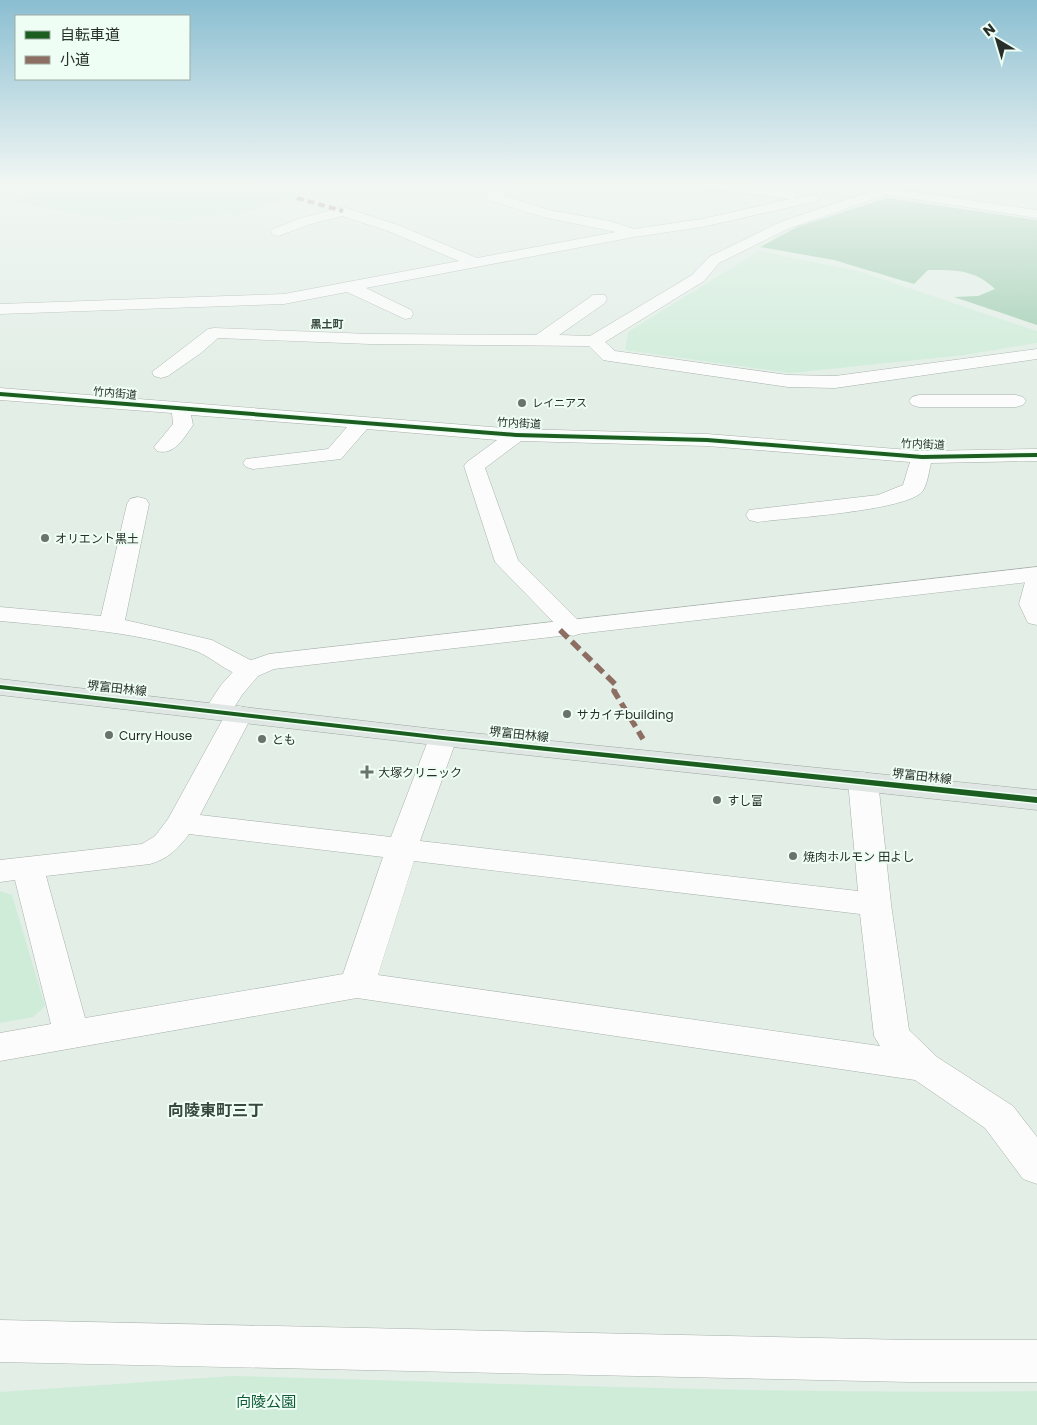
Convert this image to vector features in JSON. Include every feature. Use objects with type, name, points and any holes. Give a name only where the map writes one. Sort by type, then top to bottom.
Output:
[{"type":"main road","name":"堺富田林線","points":[[0,687],[443,738],[863,781],[1034,801]]},
{"type":"street","points":[[442,248],[476,263]]},
{"type":"street","points":[[0,309],[284,299],[552,248]]},
{"type":"street","points":[[161,372],[214,333],[370,339],[594,341],[698,278],[714,260],[737,248]]},
{"type":"street","points":[[350,287],[405,314]]},
{"type":"street","points":[[540,340],[599,298]]},
{"type":"street","points":[[594,341],[609,356],[788,381],[983,383],[1016,401]]},
{"type":"street","points":[[919,401],[983,383],[1037,354]]},
{"type":"street","name":"竹内街道","points":[[0,394],[181,410],[362,422],[516,435],[707,440],[922,457],[1037,455]]},
{"type":"street","points":[[164,447],[183,425],[181,410]]},
{"type":"street","points":[[253,463],[334,455],[362,422]]},
{"type":"street","points":[[516,435],[474,466],[507,562],[573,628]]},
{"type":"street","points":[[757,514],[882,501],[913,489],[922,457]]},
{"type":"street","points":[[112,624],[138,504]]},
{"type":"street","points":[[72,1035],[14,870],[150,854],[166,842],[181,823],[229,713],[231,691],[249,670],[269,662],[1037,574]]},
{"type":"street","points":[[1037,582],[1031,604],[1037,618]]},
{"type":"street","points":[[0,614],[112,624],[203,645],[249,670]]},
{"type":"street","points":[[357,985],[402,848],[443,738]]},
{"type":"street","points":[[863,781],[875,904],[892,1036],[924,1067],[999,1117],[1037,1166]]},
{"type":"street","points":[[181,823],[875,904]]},
{"type":"street","points":[[0,1047],[357,985],[924,1067]]},
{"type":"street","points":[[0,1341],[910,1361],[1037,1361]]},
{"type":"green space","points":[[759,251],[858,271],[1037,331],[1037,343],[964,355],[790,373],[625,350],[628,332]]},
{"type":"green space","points":[[0,891],[12,895],[45,1006],[33,1017],[0,1023]]},
{"type":"green space","name":"向陵公園","points":[[233,1376],[736,1390],[1037,1391],[1037,1425],[0,1425],[0,1392]]},
{"type":"shaded area","points":[[769,248],[1037,248],[1037,325],[954,297],[978,296],[995,289],[972,274],[956,271],[928,270],[914,284],[834,260]]},
{"type":"marked path","points":[[560,630],[616,685],[614,691],[643,739]]},
{"type":"cycle path","points":[[0,394],[516,435],[707,440],[922,457],[1037,455]]},
{"type":"cycle path","points":[[0,687],[443,738],[1037,800]]},
{"type":"place","name":"レイニアス","points":[[522,403]]},
{"type":"place","name":"オリエント黒土","points":[[45,538]]},
{"type":"place","name":"サカイチbuilding","points":[[567,714]]},
{"type":"place","name":"Curry House","points":[[109,735]]},
{"type":"place","name":"とも","points":[[262,739]]},
{"type":"place","name":"大塚クリニック","points":[[367,772]]},
{"type":"place","name":"すし富","points":[[717,800]]},
{"type":"place","name":"焼肉ホルモン 田よし","points":[[793,856]]},
{"type":"district","name":"黒土町","points":[[327,324]]},
{"type":"district","name":"向陵東町三丁","points":[[216,1110]]}]
